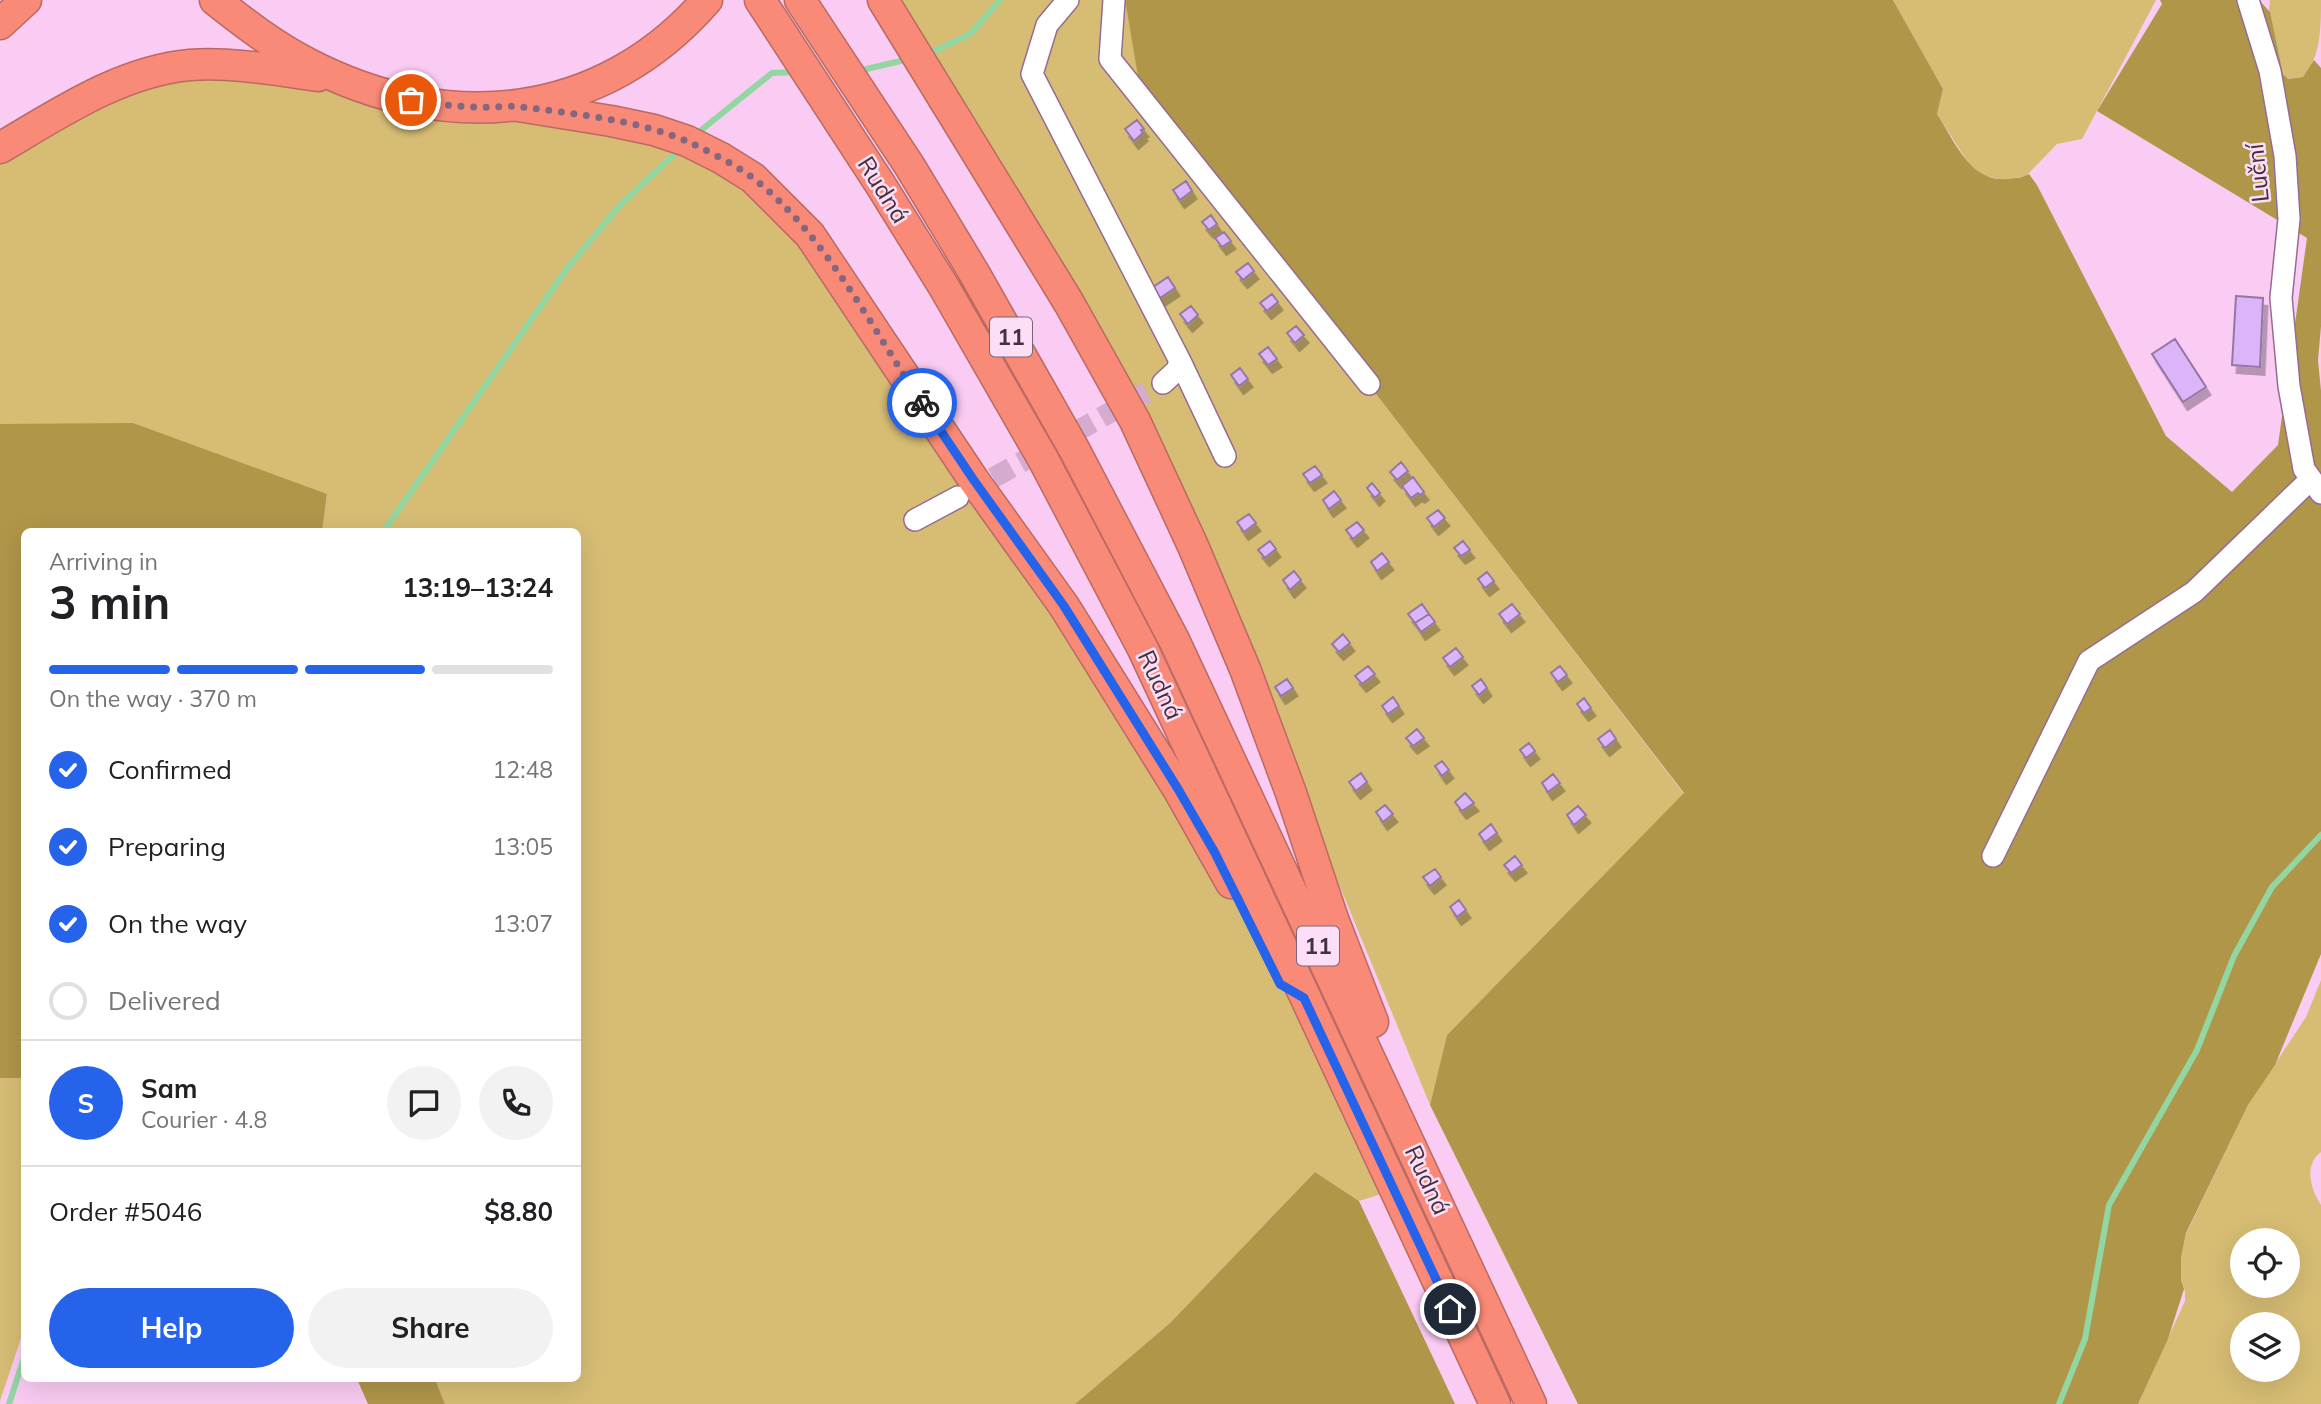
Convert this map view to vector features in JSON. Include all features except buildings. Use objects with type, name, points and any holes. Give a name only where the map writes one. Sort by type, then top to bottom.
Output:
[{"type":"highway","points":[[0,24],[26,0]]},
{"type":"highway","points":[[215,0],[273,44],[342,80],[376,92],[435,104],[482,108],[519,106],[583,90],[641,60],[673,35],[707,0]]},
{"type":"highway","name":"Rudná","points":[[760,0],[944,288],[1043,459],[1143,649],[1495,1404]]},
{"type":"highway","name":"Rudná","points":[[800,0],[909,165],[973,271],[1074,449],[1174,640],[1531,1404]]},
{"type":"highway","points":[[883,0],[1069,303],[1135,421],[1193,546],[1245,669],[1438,1204]]},
{"type":"highway","points":[[0,148],[70,107],[114,86],[155,71],[188,65],[218,64],[342,80]]},
{"type":"highway","points":[[519,106],[611,121],[654,130],[687,141],[753,178],[810,234],[973,479],[1071,617],[1215,853],[1280,984],[1304,998]]},
{"type":"street","points":[[1068,0],[1047,25],[1032,74],[1181,360],[1225,456]]},
{"type":"street","points":[[1114,0],[1110,59],[1369,384]]},
{"type":"street","name":"Luční","points":[[2248,0],[2270,71],[2285,156],[2289,219],[2281,298],[2289,386],[2304,469],[2316,486]]},
{"type":"street","points":[[1163,383],[1177,370],[1181,360]]},
{"type":"street","points":[[1993,856],[2089,661],[2193,592],[2316,486]]},
{"type":"street","points":[[915,520],[958,497]]},
{"type":"shaded area","points":[[902,0],[1125,0],[1141,88],[1684,794],[1447,1035],[1430,1105],[1136,392]]},
{"type":"shaded area","points":[[1125,0],[1893,0],[1943,89],[1937,114],[1957,147],[1973,167],[1983,174],[2007,179],[2029,174],[2166,436],[2232,492],[2278,445],[2307,238],[2097,111],[2162,4],[2160,0],[2259,0],[2270,12],[2283,74],[2288,79],[2303,77],[2314,60],[2321,68],[2321,326],[2318,360],[2321,391],[2321,954],[2275,1065],[2248,1105],[2186,1233],[2181,1258],[2181,1280],[2184,1289],[2168,1339],[2138,1404],[1578,1404],[1430,1105],[1447,1035],[1684,793],[1140,88]]},
{"type":"shaded area","points":[[1893,0],[2156,0],[2082,139],[2057,144],[2026,176],[2003,180],[1972,169],[1937,114],[1943,89]]},
{"type":"shaded area","points":[[2270,0],[2321,0],[2317,51],[2303,77],[2287,79],[2283,74],[2269,10]]},
{"type":"shaded area","points":[[188,65],[611,121],[753,178],[1215,853],[1280,984],[1304,998],[1394,1190],[1359,1201],[1315,1172],[1170,1323],[1075,1404],[445,1404],[436,1382],[581,1382],[581,528],[323,528],[327,494],[25,425],[0,424],[0,148]],"holes":[[[580,253],[581,254],[454,431],[568,267]]]},
{"type":"shaded area","points":[[133,423],[327,494],[323,528],[21,528],[21,1078],[0,1078],[0,424]]},
{"type":"shaded area","points":[[2321,980],[2321,1152],[2312,1164],[2310,1178],[2321,1205],[2321,1404],[2138,1404],[2185,1301],[2181,1258],[2186,1234],[2248,1105],[2306,1017]]},
{"type":"shaded area","points":[[0,1078],[21,1078],[21,1338],[0,1401]]},
{"type":"shaded area","points":[[1315,1172],[1359,1201],[1455,1404],[1075,1404],[1170,1323]]},
{"type":"shaded area","points":[[358,1382],[436,1382],[445,1404],[368,1404]]},
{"type":"waterway","points":[[926,55],[970,34],[1000,0]]},
{"type":"waterway","points":[[858,71],[909,59]]},
{"type":"waterway","points":[[694,136],[772,73],[798,72]]},
{"type":"waterway","points":[[386,528],[568,267],[620,205],[681,148]]},
{"type":"waterway","points":[[2059,1404],[2085,1339],[2109,1205],[2197,1050],[2234,956],[2272,887],[2321,835]]},
{"type":"waterway","points":[[9,1404],[21,1367]]},
{"type":"tunnel","points":[[966,493],[1163,383]]},
{"type":"way so far","points":[[411,100],[482,108],[519,106],[611,121],[654,130],[687,141],[721,158],[753,178],[810,234],[922,403]]},
{"type":"route","points":[[922,403],[1064,606],[1178,789],[1215,853],[1280,984],[1304,998],[1450,1309]]}]
